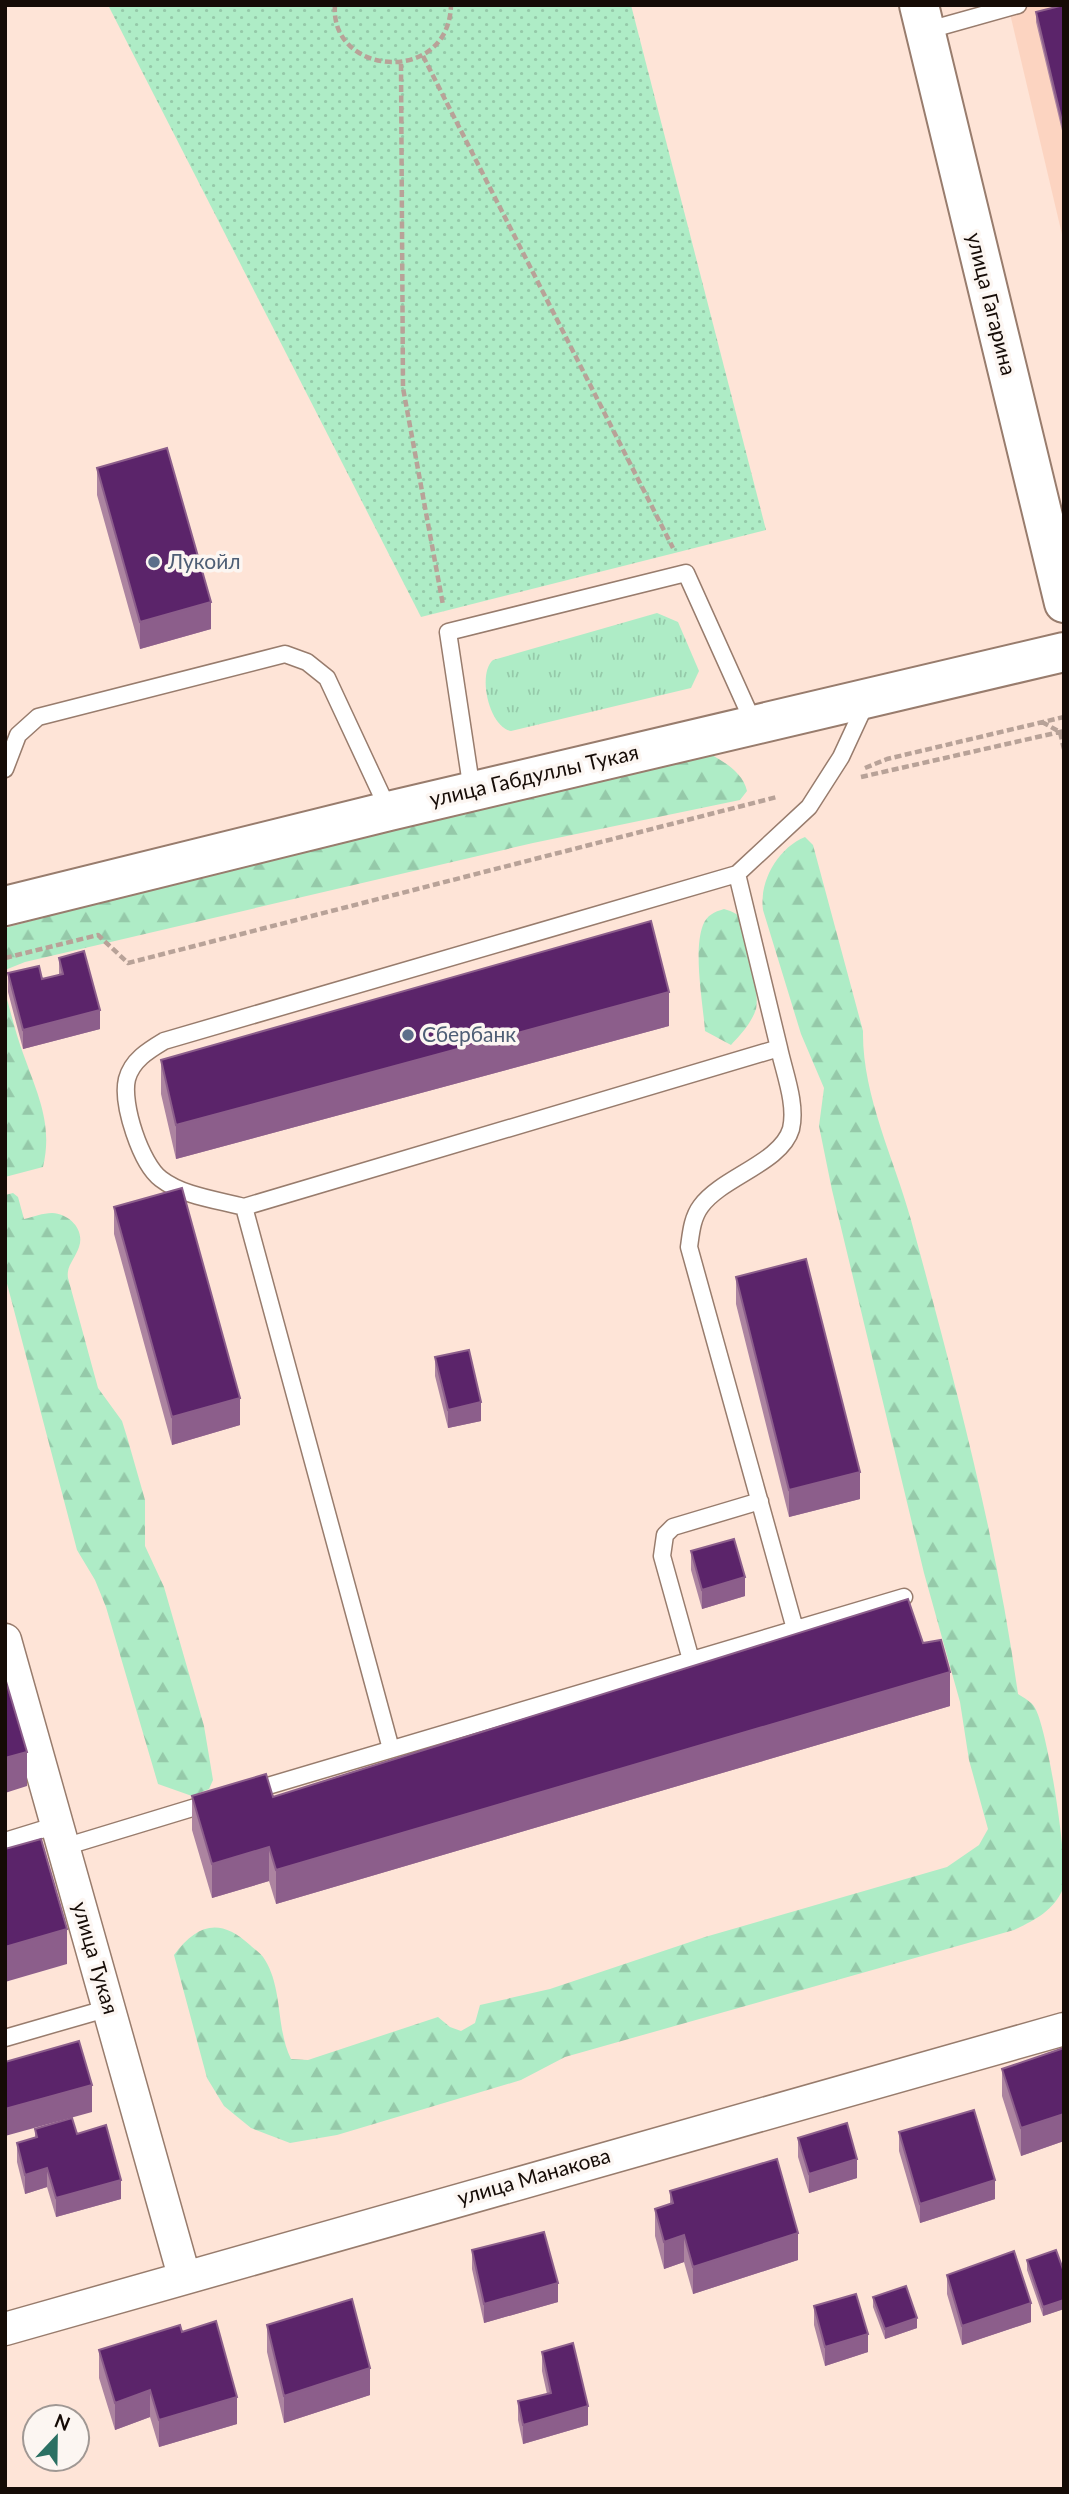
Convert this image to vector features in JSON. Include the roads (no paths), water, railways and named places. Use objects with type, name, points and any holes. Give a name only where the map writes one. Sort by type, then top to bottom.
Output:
[{"type":"street","name":"улица Гагарина","points":[[922,18],[1064,603]]},
{"type":"street","name":"улица Габдуллы Тукая","points":[[5,906],[472,791],[1064,652]]},
{"type":"street","name":"улица Тукая","points":[[6,1644],[184,2276]]},
{"type":"street","name":"улица Манакова","points":[[5,2329],[184,2276],[1064,2029]]},
{"type":"lane","points":[[922,18],[1018,5]]},
{"type":"lane","points":[[472,791],[448,632],[686,573],[754,724]]},
{"type":"lane","points":[[5,769],[18,735],[38,717],[285,654],[307,662],[327,678],[389,811]]},
{"type":"lane","points":[[779,1048],[244,1207],[180,1189],[151,1171],[142,1156],[127,1097],[127,1079],[147,1051],[164,1041],[737,874],[809,807],[826,785],[869,696]]},
{"type":"lane","points":[[737,874],[793,1110],[790,1129],[781,1146],[715,1192],[701,1206],[692,1226],[689,1247],[795,1629]]},
{"type":"lane","points":[[244,1207],[391,1749]]},
{"type":"lane","points":[[691,1660],[662,1556],[665,1535],[673,1527],[760,1501]]},
{"type":"lane","points":[[5,1841],[61,1836],[391,1749],[904,1597]]},
{"type":"lane","points":[[5,2038],[109,2008]]},
{"type":"place","name":"Лукойл","points":[[154,562]]},
{"type":"place","name":"Сбербанк","points":[[408,1035]]}]
